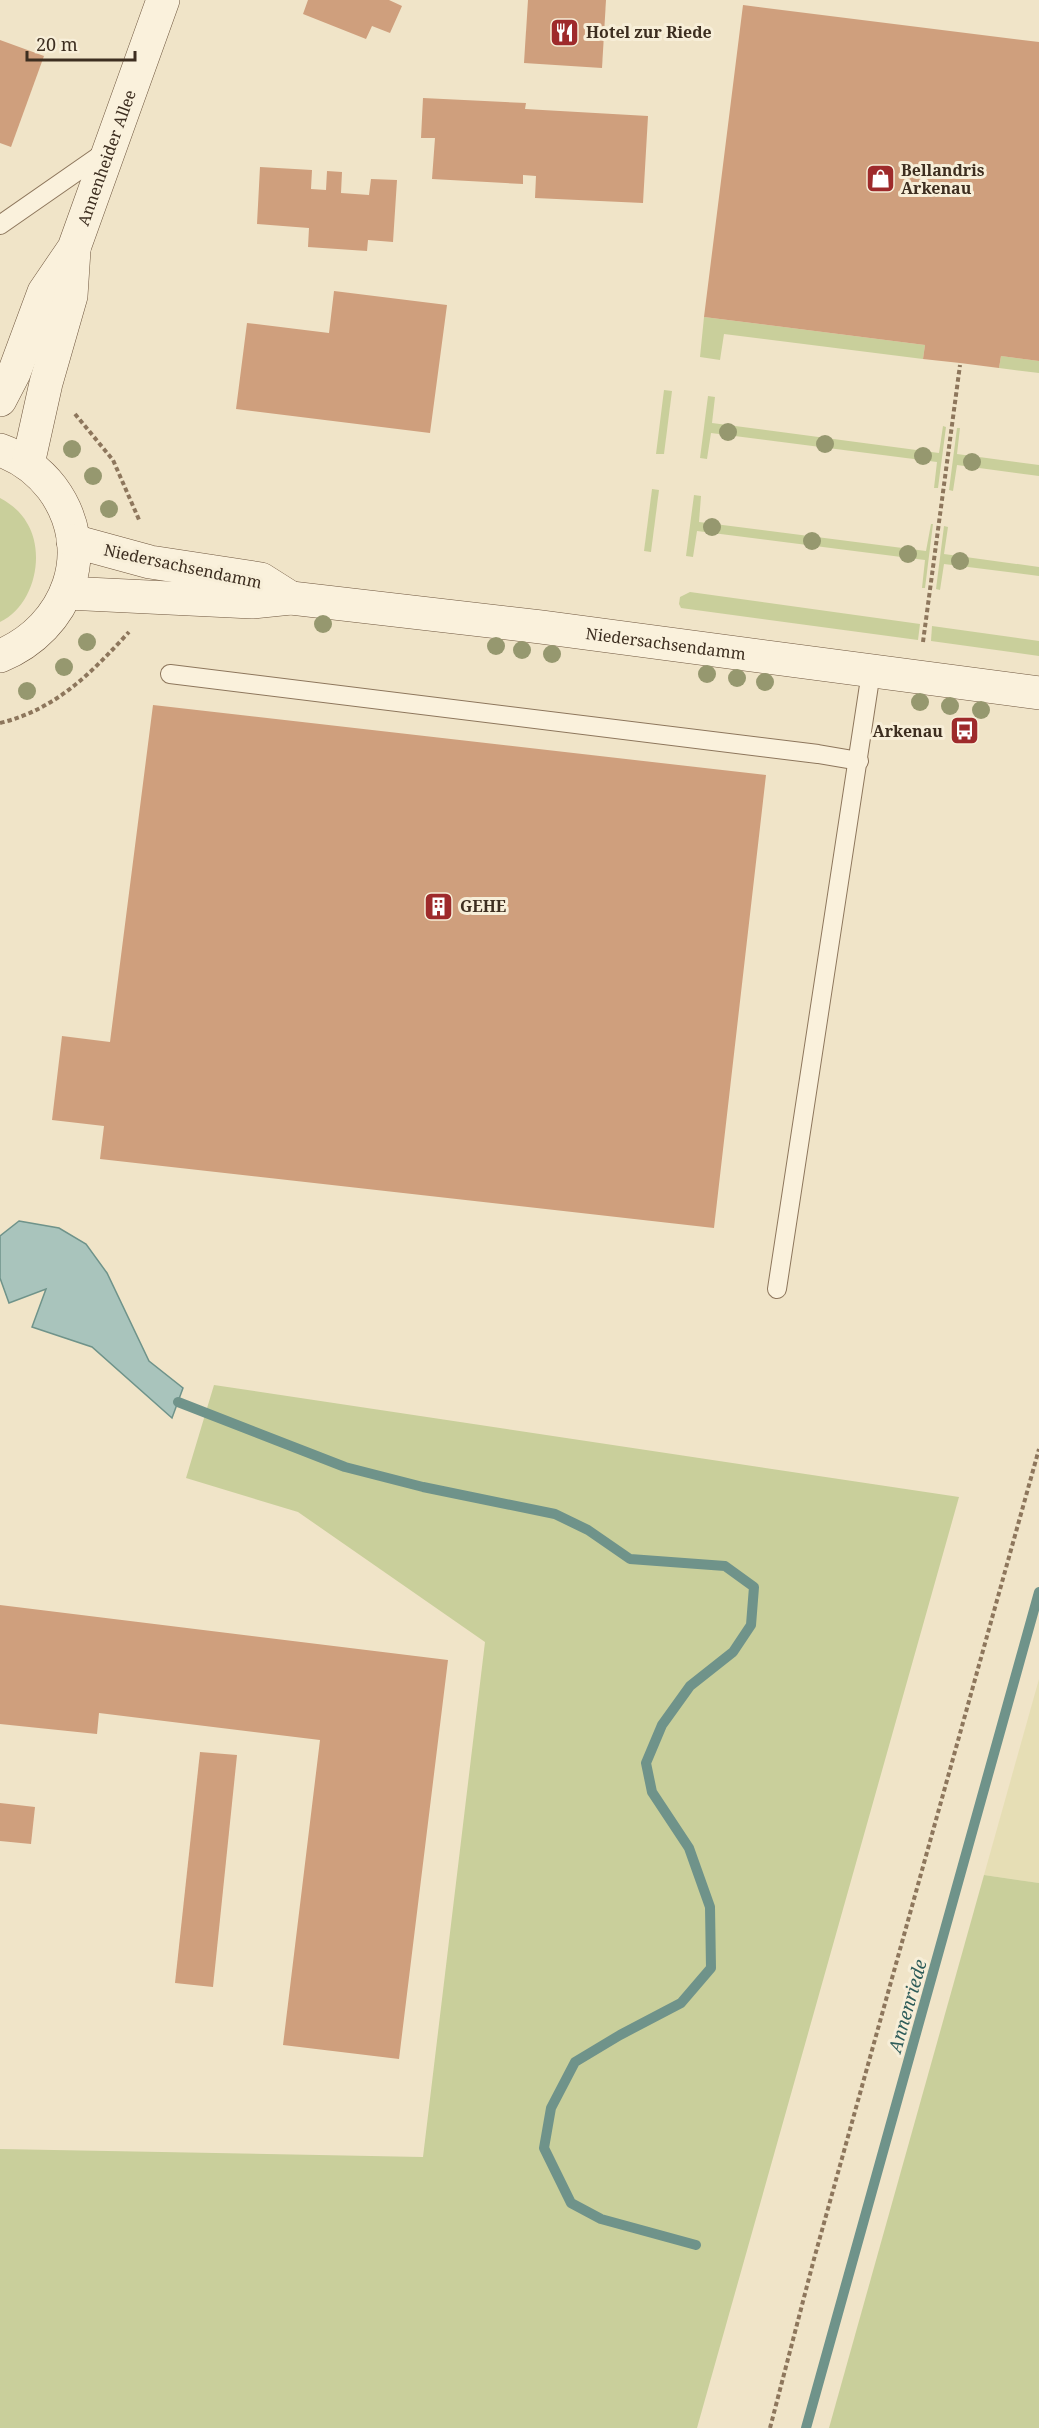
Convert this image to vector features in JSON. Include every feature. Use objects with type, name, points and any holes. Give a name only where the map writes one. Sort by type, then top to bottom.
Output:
[{"type":"main road","name":"Annenheider Allee","points":[[0,400],[14,373],[44,292],[74,248],[163,0]]},
{"type":"main road","name":"Annenheider Allee","points":[[14,457],[46,383],[71,296],[74,248]]},
{"type":"main road","points":[[0,656],[17,649],[38,634],[54,615],[66,593],[73,568],[73,541],[68,518],[58,497],[45,479],[14,457]]},
{"type":"main road","name":"Niedersachsendamm","points":[[73,541],[150,562],[261,579],[291,598]]},
{"type":"main road","name":"Niedersachsendamm","points":[[66,593],[252,602],[291,598],[541,627],[918,679],[1039,693]]},
{"type":"lane","points":[[0,225],[108,150]]},
{"type":"lane","points":[[777,1289],[871,672]]},
{"type":"lane","points":[[170,674],[859,761]]},
{"type":"path","points":[[918,679],[960,365]]},
{"type":"path","points":[[46,383],[78,416],[113,459],[138,517],[150,562]]},
{"type":"path","points":[[0,723],[54,702],[92,672],[132,628],[146,598]]},
{"type":"path","points":[[770,2428],[814,2259],[1039,1449]]},
{"type":"shaded area","points":[[1039,1679],[1039,1883],[984,1875]]},
{"type":"green space","points":[[704,317],[925,345],[923,359],[724,334],[720,360],[700,357]]},
{"type":"green space","points":[[1001,356],[1039,361],[1039,373],[999,368]]},
{"type":"green space","points":[[664,390],[672,391],[664,454],[656,454]]},
{"type":"green space","points":[[708,396],[715,397],[712,423],[939,453],[943,426],[946,427],[938,488],[934,488],[937,462],[711,433],[707,459],[700,458]]},
{"type":"green space","points":[[957,428],[960,428],[957,454],[1039,465],[1039,476],[957,465],[953,491],[949,490]]},
{"type":"green space","points":[[652,489],[659,490],[651,552],[644,551]]},
{"type":"green space","points":[[694,495],[701,496],[699,522],[926,551],[931,524],[933,524],[925,588],[922,588],[925,560],[697,531],[693,557],[686,556]]},
{"type":"green space","points":[[0,498],[22,515],[27,523],[33,535],[36,564],[28,592],[21,604],[0,622]]},
{"type":"green space","points":[[944,526],[948,527],[944,554],[1039,567],[1039,576],[944,564],[940,590],[936,589]]},
{"type":"green space","points":[[690,592],[920,624],[918,640],[681,608],[680,597]]},
{"type":"green space","points":[[932,626],[1039,641],[1039,656],[931,641]]},
{"type":"green space","points":[[214,1385],[959,1497],[697,2428],[0,2428],[0,2149],[423,2157],[485,1642],[298,1512],[186,1478]]},
{"type":"green space","points":[[984,1875],[1039,1883],[1039,2428],[829,2428]]},
{"type":"water","points":[[19,1221],[59,1228],[86,1244],[107,1273],[149,1361],[183,1388],[172,1418],[92,1347],[32,1327],[46,1289],[9,1303],[0,1278],[0,1236]]},
{"type":"building","points":[[308,0],[389,0],[402,6],[390,33],[372,26],[366,39],[303,14]]},
{"type":"building","name":"Hotel zur Riede","points":[[528,0],[606,0],[602,68],[524,63]]},
{"type":"building","name":"Bellandris Arkenau","points":[[743,5],[1039,42],[1039,361],[1001,356],[999,368],[923,359],[925,345],[704,317]]},
{"type":"building","points":[[0,40],[44,56],[11,147],[0,143]]},
{"type":"building","points":[[423,98],[526,103],[525,109],[648,116],[643,203],[535,198],[536,176],[523,175],[523,184],[432,179],[435,138],[421,138]]},
{"type":"building","points":[[260,167],[312,170],[311,189],[326,190],[327,171],[342,172],[341,193],[369,195],[371,179],[397,180],[393,242],[368,240],[367,251],[308,247],[309,228],[257,224]]},
{"type":"building","points":[[334,291],[447,305],[430,433],[236,409],[247,323],[329,333]]},
{"type":"building","name":"GEHE","points":[[153,705],[766,775],[714,1228],[100,1159],[104,1126],[52,1120],[62,1036],[110,1042]]},
{"type":"building","points":[[0,1605],[448,1660],[399,2059],[283,2045],[320,1740],[99,1713],[97,1734],[0,1724]]},
{"type":"building","points":[[200,1752],[237,1755],[213,1987],[175,1983]]},
{"type":"building","points":[[0,1803],[35,1807],[31,1844],[0,1841]]},
{"type":"waterway","points":[[178,1402],[345,1467],[423,1487],[555,1514],[588,1530],[630,1559],[725,1566],[754,1587],[751,1625],[733,1652],[690,1686],[662,1725],[646,1763],[652,1792],[689,1848],[710,1907],[711,1968],[681,2003],[575,2062],[551,2108],[544,2148],[571,2203],[601,2219],[696,2245]]},
{"type":"waterway","name":"Annenriede","points":[[806,2428],[1039,1592]]},
{"type":"place","name":"Hotel zur Riede","points":[[565,32]]},
{"type":"place","name":"Bellandris Arkenau","points":[[880,179]]},
{"type":"place","name":"Arkenau","points":[[964,731]]},
{"type":"place","name":"GEHE","points":[[439,906]]}]
